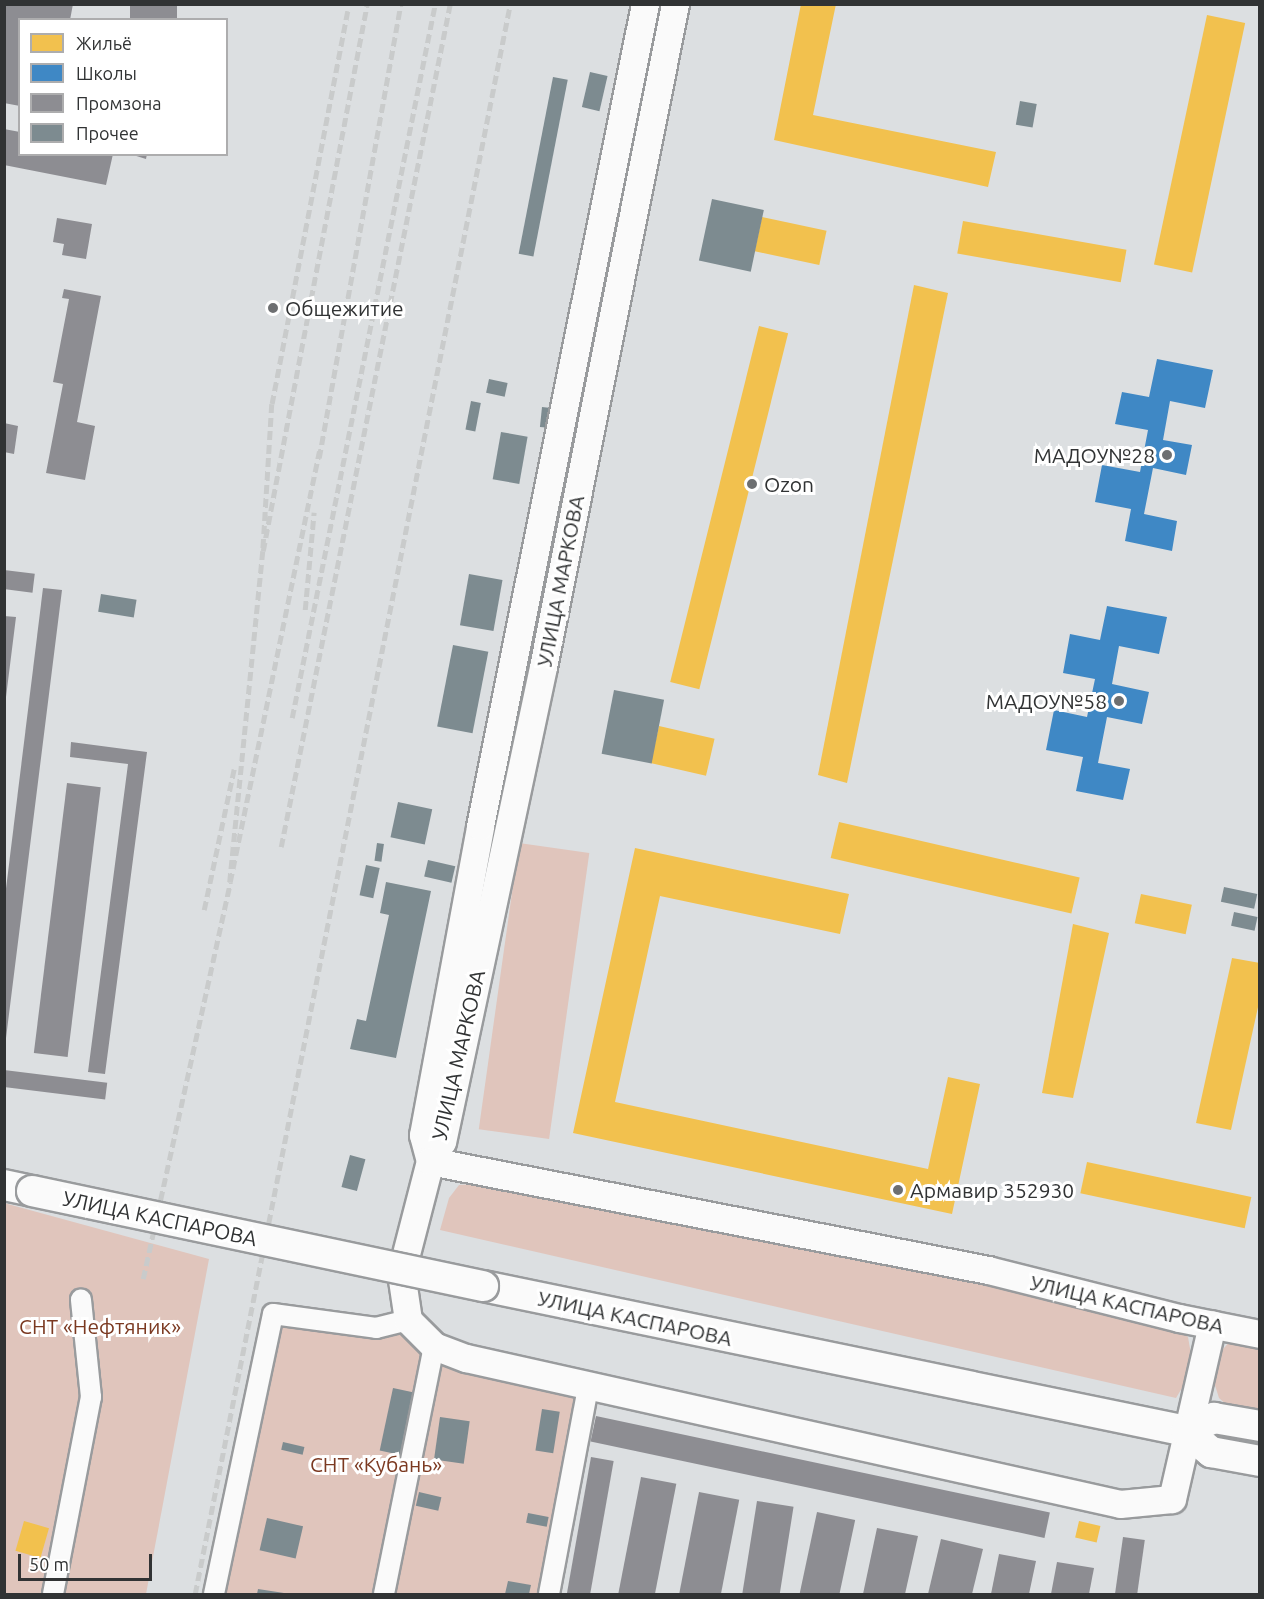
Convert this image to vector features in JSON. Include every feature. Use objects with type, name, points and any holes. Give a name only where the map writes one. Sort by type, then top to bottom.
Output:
[{"type":"main road","name":"УЛИЦА МАРКОВА","points":[[430,1161],[423,1135],[493,759],[645,4]]},
{"type":"main road","name":"УЛИЦА МАРКОВА","points":[[430,1161],[442,1141],[543,668],[675,4]]},
{"type":"main road","points":[[430,1161],[401,1273],[408,1320],[434,1346],[466,1358],[588,1387],[1120,1504],[1172,1499],[1212,1325]]},
{"type":"main road","name":"УЛИЦА КАСПАРОВА","points":[[430,1161],[988,1270],[1212,1325],[1260,1334]]},
{"type":"main road","name":"УЛИЦА КАСПАРОВА","points":[[18,1188],[1186,1431],[1211,1452],[1260,1461]]},
{"type":"main road","points":[[1186,1431],[1214,1418],[1260,1426]]},
{"type":"street","points":[[594,254],[623,260]]},
{"type":"street","points":[[513,661],[543,668]]},
{"type":"street","points":[[493,759],[521,765]]},
{"type":"street","points":[[53,1594],[91,1397],[81,1300]]},
{"type":"street","points":[[214,1594],[273,1314],[376,1328],[408,1320]]},
{"type":"street","points":[[384,1594],[434,1346]]},
{"type":"street","points":[[549,1594],[588,1387]]},
{"type":"green space","points":[[519,843],[589,853],[549,1139],[479,1129]]},
{"type":"green space","points":[[490,1183],[1168,1321],[1188,1337],[1192,1360],[1188,1378],[1176,1398],[440,1230],[449,1198],[459,1185]]},
{"type":"green space","name":"СНТ «Нефтяник»","points":[[4,1203],[209,1259],[146,1594],[5,1594]]},
{"type":"green space","name":"СНТ «Кубань»","points":[[273,1314],[408,1320],[434,1346],[588,1387],[549,1594],[214,1594]]},
{"type":"green space","points":[[1259,1339],[1259,1414],[1230,1408],[1219,1398],[1214,1382],[1217,1356],[1231,1340]]},
{"type":"building: Жильё","points":[[801,4],[836,4],[813,115],[996,152],[988,187],[774,140]]},
{"type":"building: Жильё","points":[[1207,15],[1245,23],[1192,273],[1154,264]]},
{"type":"building: Жильё","points":[[762,217],[827,231],[819,265],[755,251]]},
{"type":"building: Жильё","points":[[963,221],[1126,250],[1121,282],[957,253]]},
{"type":"building: Жильё","points":[[914,285],[948,293],[847,783],[818,775]]},
{"type":"building: Жильё","points":[[759,326],[788,333],[699,689],[670,682]]},
{"type":"building: Жильё","points":[[659,726],[715,739],[706,776],[650,763]]},
{"type":"building: Жильё","points":[[839,822],[1080,878],[1071,914],[831,858]]},
{"type":"building: Жильё","points":[[635,848],[849,894],[840,934],[660,896],[615,1102],[928,1169],[948,1077],[980,1084],[952,1214],[573,1133]]},
{"type":"building: Жильё","points":[[1141,894],[1192,905],[1186,934],[1135,923]]},
{"type":"building: Жильё","points":[[1073,924],[1109,933],[1073,1098],[1042,1093]]},
{"type":"building: Жильё","points":[[1232,958],[1260,963],[1260,998],[1231,1130],[1196,1123]]},
{"type":"building: Жильё","points":[[1087,1162],[1251,1197],[1245,1228],[1080,1193]]},
{"type":"building: Жильё","points":[[24,1521],[49,1528],[40,1558],[15,1551]]},
{"type":"building: Жильё","points":[[1079,1521],[1100,1526],[1097,1543],[1075,1538]]},
{"type":"building: Школы","name":"МАДОУ№28","points":[[1157,359],[1213,370],[1205,408],[1170,401],[1163,440],[1192,445],[1186,475],[1153,468],[1144,514],[1177,521],[1172,551],[1125,541],[1131,509],[1095,502],[1102,465],[1140,472],[1148,430],[1115,424],[1122,392],[1149,397]]},
{"type":"building: Школы","name":"МАДОУ№58","points":[[1107,606],[1167,617],[1159,654],[1119,646],[1112,684],[1149,692],[1142,724],[1107,717],[1098,763],[1130,769],[1123,800],[1076,791],[1083,757],[1046,750],[1054,710],[1087,717],[1095,679],[1063,673],[1070,634],[1100,640]]},
{"type":"building: Промзона","points":[[4,4],[73,4],[70,18],[18,18],[18,106],[4,103]]},
{"type":"building: Промзона","points":[[130,4],[177,4],[177,18],[130,18]]},
{"type":"building: Промзона","points":[[4,129],[18,132],[18,156],[113,156],[106,185],[4,165]]},
{"type":"building: Промзона","points":[[57,218],[92,224],[86,259],[62,255],[64,244],[53,242]]},
{"type":"building: Промзона","points":[[64,289],[101,296],[77,422],[95,426],[85,480],[46,473],[63,384],[53,382],[69,299],[62,298]]},
{"type":"building: Промзона","points":[[4,423],[18,426],[14,454],[4,452]]},
{"type":"building: Промзона","points":[[4,570],[35,574],[32,593],[4,589]]},
{"type":"building: Промзона","points":[[43,588],[62,590],[4,1054],[4,905]]},
{"type":"building: Промзона","points":[[4,616],[16,617],[6,697],[4,697]]},
{"type":"building: Промзона","points":[[71,742],[147,752],[105,1074],[88,1072],[128,764],[70,757]]},
{"type":"building: Промзона","points":[[67,783],[101,787],[68,1057],[34,1053]]},
{"type":"building: Промзона","points":[[4,1070],[107,1083],[105,1100],[4,1087]]},
{"type":"building: Промзона","points":[[596,1416],[1050,1512],[1044,1538],[591,1441]]},
{"type":"building: Промзона","points":[[591,1457],[614,1461],[590,1594],[567,1594]]},
{"type":"building: Промзона","points":[[641,1477],[676,1484],[655,1594],[618,1594]]},
{"type":"building: Промзона","points":[[699,1492],[739,1500],[721,1594],[679,1594]]},
{"type":"building: Промзона","points":[[757,1501],[794,1507],[780,1594],[742,1594]]},
{"type":"building: Промзона","points":[[817,1512],[855,1520],[839,1594],[800,1594]]},
{"type":"building: Промзона","points":[[877,1528],[918,1536],[905,1594],[863,1594]]},
{"type":"building: Промзона","points":[[1123,1537],[1145,1540],[1137,1594],[1115,1594]]},
{"type":"building: Промзона","points":[[941,1539],[983,1549],[972,1594],[928,1594]]},
{"type":"building: Промзона","points":[[999,1554],[1036,1561],[1029,1594],[991,1594]]},
{"type":"building: Промзона","points":[[1057,1562],[1094,1568],[1089,1594],[1051,1594]]},
{"type":"building: Прочее","points":[[590,72],[608,76],[599,111],[582,107]]},
{"type":"building: Прочее","points":[[553,77],[568,80],[533,257],[519,254]]},
{"type":"building: Прочее","points":[[1020,101],[1037,104],[1033,128],[1016,125]]},
{"type":"building: Прочее","points":[[712,199],[764,210],[751,272],[699,261]]},
{"type":"building: Прочее","points":[[489,379],[508,383],[505,397],[486,393]]},
{"type":"building: Прочее","points":[[471,401],[481,403],[475,431],[465,429]]},
{"type":"building: Прочее","points":[[542,407],[551,408],[549,428],[540,427]]},
{"type":"building: Прочее","points":[[501,432],[528,437],[519,484],[493,479]]},
{"type":"building: Прочее","points":[[469,574],[502,580],[493,631],[460,625]]},
{"type":"building: Прочее","points":[[101,594],[137,600],[134,617],[98,612]]},
{"type":"building: Прочее","points":[[453,645],[488,652],[473,733],[437,726]]},
{"type":"building: Прочее","points":[[614,690],[664,700],[652,764],[602,754]]},
{"type":"building: Прочее","points":[[398,802],[432,809],[425,844],[391,837]]},
{"type":"building: Прочее","points":[[377,843],[384,844],[381,862],[374,861]]},
{"type":"building: Прочее","points":[[428,860],[455,866],[451,883],[424,877]]},
{"type":"building: Прочее","points":[[366,865],[380,868],[373,898],[360,895]]},
{"type":"building: Прочее","points":[[386,882],[431,891],[396,1058],[350,1049],[357,1019],[366,1021],[389,915],[380,913]]},
{"type":"building: Прочее","points":[[1224,887],[1257,894],[1254,909],[1221,902]]},
{"type":"building: Прочее","points":[[1234,912],[1257,917],[1255,931],[1231,926]]},
{"type":"building: Прочее","points":[[350,1155],[365,1159],[357,1191],[341,1187]]},
{"type":"building: Прочее","points":[[393,1388],[417,1393],[404,1456],[380,1451]]},
{"type":"building: Прочее","points":[[542,1409],[560,1412],[553,1453],[535,1450]]},
{"type":"building: Прочее","points":[[440,1417],[470,1421],[464,1464],[434,1460]]},
{"type":"building: Прочее","points":[[283,1442],[304,1447],[303,1455],[281,1450]]},
{"type":"building: Прочее","points":[[419,1492],[441,1497],[438,1511],[416,1506]]},
{"type":"building: Прочее","points":[[528,1513],[549,1517],[547,1527],[526,1523]]},
{"type":"building: Прочее","points":[[267,1518],[303,1526],[296,1558],[260,1550]]},
{"type":"building: Прочее","points":[[508,1581],[531,1585],[529,1594],[505,1594]]},
{"type":"building: Прочее","points":[[258,1589],[284,1593],[284,1594],[257,1594]]},
{"type":"railway","points":[[348,11],[272,404],[263,551],[367,4]]},
{"type":"railway","points":[[319,458],[401,4]]},
{"type":"railway","points":[[292,718],[435,4]]},
{"type":"railway","points":[[281,847],[450,4]]},
{"type":"railway","points":[[195,1594],[510,4]]},
{"type":"railway","points":[[263,551],[230,882],[319,451]]},
{"type":"railway","points":[[305,610],[314,512]]},
{"type":"railway","points":[[204,910],[234,769]]},
{"type":"railway","points":[[143,1279],[230,882]]},
{"type":"place","name":"Общежитие","points":[[273,308]]},
{"type":"place","name":"МАДОУ№28","points":[[1167,455]]},
{"type":"place","name":"Ozon","points":[[752,484]]},
{"type":"place","name":"МАДОУ№58","points":[[1119,701]]},
{"type":"place","name":"Армавир 352930","points":[[898,1190]]}]
